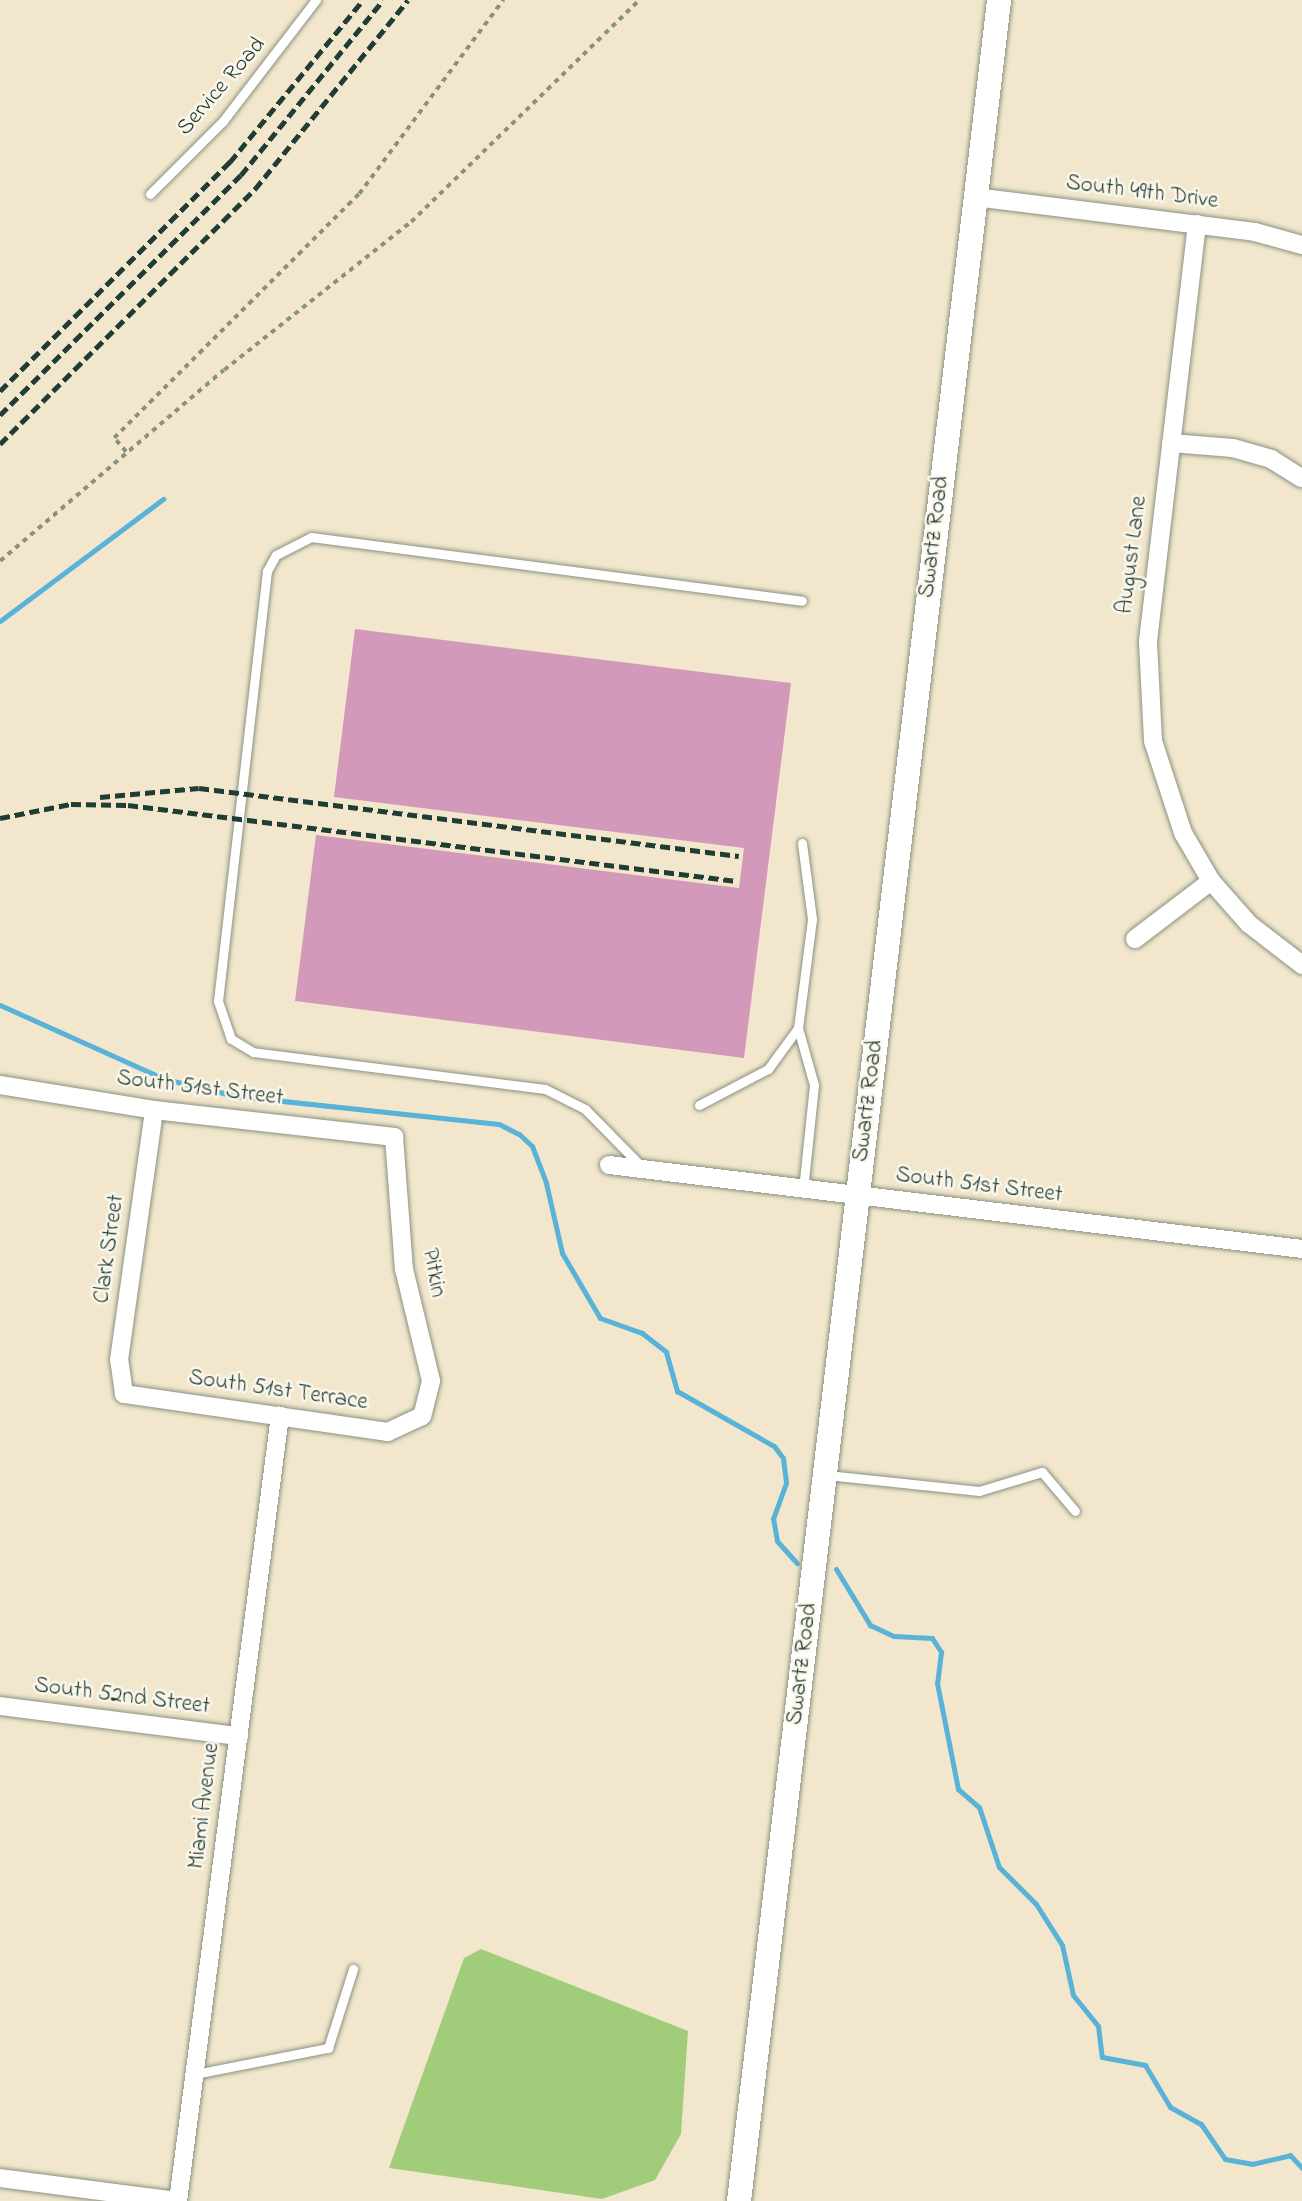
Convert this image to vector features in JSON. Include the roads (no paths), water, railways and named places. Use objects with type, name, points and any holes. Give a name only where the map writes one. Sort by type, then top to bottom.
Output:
[{"type":"street","name":"Swartz Road","points":[[739,2201],[999,0]]},
{"type":"street","name":"South 49th Drive","points":[[975,197],[1197,225],[1302,245]]},
{"type":"street","name":"August Lane","points":[[1197,225],[1148,642],[1153,741],[1182,833],[1211,881],[1249,924],[1302,965]]},
{"type":"street","points":[[1171,443],[1233,448],[1271,459],[1302,478]]},
{"type":"street","points":[[1135,939],[1211,881]]},
{"type":"street","name":"South 51st Street","points":[[0,1085],[154,1110],[394,1137]]},
{"type":"street","name":"Clark Street","points":[[124,1394],[119,1360],[154,1110]]},
{"type":"street","name":"Pitkin","points":[[394,1137],[404,1269],[431,1381],[422,1416]]},
{"type":"street","name":"South 51st Street","points":[[609,1165],[1302,1249]]},
{"type":"street","name":"South 51st Terrace","points":[[124,1394],[388,1432],[422,1416]]},
{"type":"street","name":"Miami Avenue","points":[[177,2201],[280,1416]]},
{"type":"street","name":"South 52nd Street","points":[[0,1706],[239,1736]]},
{"type":"street","points":[[0,2178],[177,2201]]},
{"type":"lane","name":"Service Road","points":[[150,194],[223,121],[316,0]]},
{"type":"lane","points":[[646,1171],[584,1109],[545,1089],[253,1052],[231,1040],[218,1001],[267,571],[276,555],[311,537],[802,601]]},
{"type":"lane","points":[[802,843],[812,919],[798,1028],[814,1085],[803,1190]]},
{"type":"lane","points":[[699,1105],[768,1069],[798,1028]]},
{"type":"lane","points":[[825,1475],[979,1491],[1042,1472],[1075,1511]]},
{"type":"lane","points":[[195,2074],[328,2048],[353,1969]]},
{"type":"waterway","points":[[0,621],[163,499]]},
{"type":"waterway","points":[[0,1005],[165,1079],[236,1096],[499,1124],[519,1134],[532,1146],[546,1183],[562,1253],[600,1318],[642,1333],[666,1352],[677,1391],[774,1446],[783,1458],[786,1483],[773,1518],[777,1541],[797,1563]]},
{"type":"waterway","points":[[836,1569],[870,1625],[894,1636],[932,1638],[941,1652],[937,1683],[958,1789],[979,1807],[999,1867],[1036,1904],[1062,1945],[1073,1995],[1098,2026],[1102,2057],[1145,2065],[1170,2107],[1201,2124],[1225,2159],[1252,2164],[1290,2155],[1302,2168]]},
{"type":"railway","points":[[0,391],[230,162],[363,0]]},
{"type":"railway","points":[[0,415],[241,175],[383,0]]},
{"type":"railway","points":[[0,444],[255,189],[408,0]]},
{"type":"railway","points":[[100,797],[199,788],[739,856]]},
{"type":"railway","points":[[0,818],[71,804],[128,805],[736,881]]}]
